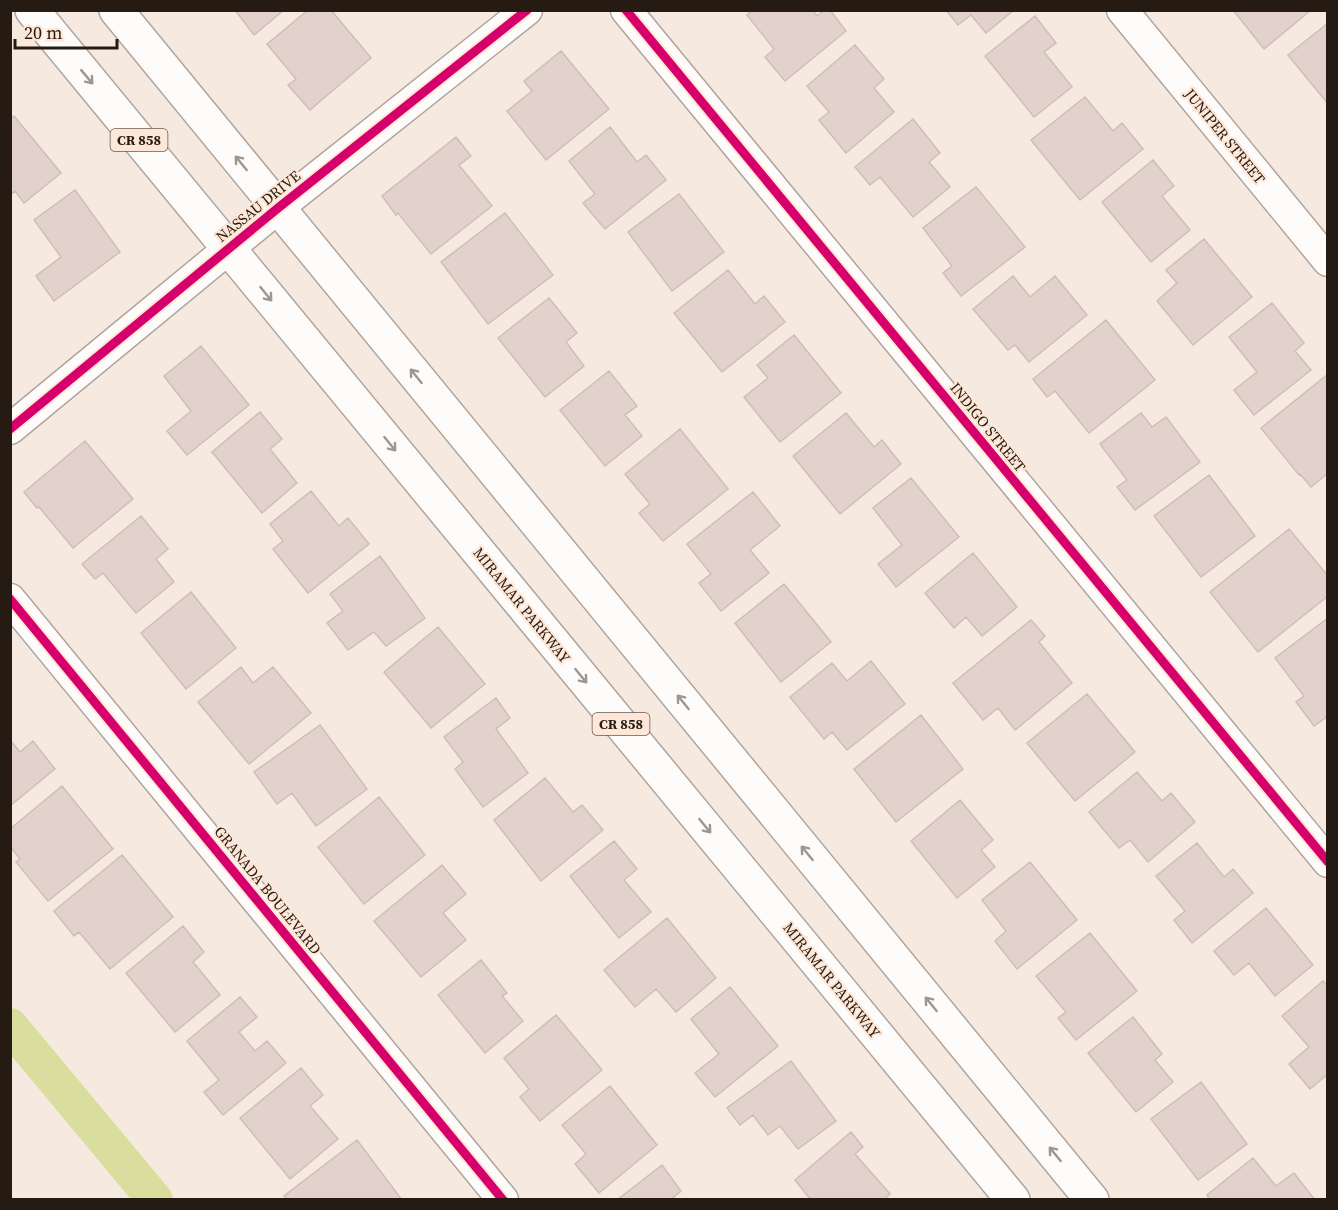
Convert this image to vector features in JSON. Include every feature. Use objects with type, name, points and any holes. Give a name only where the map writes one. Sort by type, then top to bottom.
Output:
[{"type":"main road","name":"MIRAMAR PARKWAY","points":[[32,10],[1013,1200]]},
{"type":"main road","points":[[117,10],[1092,1200]]},
{"type":"street","name":"NASSAU DRIVE","points":[[10,429],[278,208],[527,10]]},
{"type":"street","name":"INDIGO STREET","points":[[626,10],[1328,862]]},
{"type":"street","name":"JUNIPER STREET","points":[[1122,10],[1328,261]]},
{"type":"street","name":"GRANADA BOULEVARD","points":[[10,599],[503,1200]]},
{"type":"building","points":[[235,10],[284,10],[254,35]]},
{"type":"building","points":[[308,10],[331,10],[371,58],[310,110],[288,85],[296,79],[267,44]]},
{"type":"building","points":[[753,10],[813,10],[817,16],[824,10],[830,10],[846,31],[785,81],[765,57],[774,49],[747,15]]},
{"type":"building","points":[[946,10],[1014,10],[986,33],[971,15],[958,25]]},
{"type":"building","points":[[1233,10],[1311,10],[1264,49]]},
{"type":"building","points":[[1035,16],[1056,43],[1044,52],[1072,87],[1034,117],[985,56]]},
{"type":"building","points":[[1328,23],[1328,104],[1288,55]]},
{"type":"building","points":[[855,45],[884,79],[874,88],[894,112],[846,153],[819,120],[829,112],[807,86]]},
{"type":"building","points":[[561,51],[609,109],[546,160],[507,111],[532,91],[524,81]]},
{"type":"building","points":[[1085,97],[1113,131],[1122,123],[1143,149],[1080,200],[1031,140]]},
{"type":"building","points":[[14,116],[61,173],[24,203],[15,191],[10,195],[10,119]]},
{"type":"building","points":[[913,119],[940,153],[929,162],[950,187],[913,217],[880,177],[870,185],[855,167]]},
{"type":"building","points":[[610,127],[637,162],[646,155],[666,180],[605,229],[583,203],[595,194],[569,161]]},
{"type":"building","points":[[456,137],[471,156],[459,165],[492,206],[431,254],[382,196]]},
{"type":"building","points":[[1153,160],[1174,186],[1162,196],[1190,230],[1151,262],[1102,202]]},
{"type":"building","points":[[976,187],[1025,247],[961,296],[943,273],[952,266],[923,228]]},
{"type":"building","points":[[75,190],[120,252],[54,301],[36,276],[61,257],[34,220]]},
{"type":"building","points":[[679,194],[724,252],[672,291],[628,232]]},
{"type":"building","points":[[505,213],[553,275],[488,324],[441,262]]},
{"type":"building","points":[[1204,239],[1252,297],[1193,345],[1157,301],[1177,283],[1166,270]]},
{"type":"building","points":[[728,270],[755,304],[764,296],[785,322],[722,372],[674,313]]},
{"type":"building","points":[[1013,276],[1030,297],[1055,276],[1087,315],[1029,362],[1015,345],[1008,350],[973,309]]},
{"type":"building","points":[[549,298],[577,333],[566,342],[584,366],[545,397],[498,338]]},
{"type":"building","points":[[1272,303],[1304,343],[1295,351],[1311,370],[1254,415],[1234,390],[1257,372],[1229,337]]},
{"type":"building","points":[[1106,320],[1155,380],[1089,433],[1055,391],[1047,397],[1033,379]]},
{"type":"building","points":[[794,335],[841,393],[780,442],[744,397],[768,378],[757,365]]},
{"type":"building","points":[[201,346],[249,405],[187,455],[167,431],[191,411],[164,376]]},
{"type":"building","points":[[609,371],[637,406],[625,415],[642,436],[605,466],[560,410]]},
{"type":"building","points":[[1328,374],[1328,473],[1311,487],[1261,428]]},
{"type":"building","points":[[260,412],[282,439],[270,449],[297,483],[262,513],[212,452]]},
{"type":"building","points":[[846,413],[874,447],[882,440],[901,464],[840,514],[793,456]]},
{"type":"building","points":[[1141,413],[1152,427],[1166,417],[1200,462],[1135,510],[1117,487],[1127,480],[1100,444]]},
{"type":"building","points":[[680,429],[728,489],[663,541],[639,513],[650,504],[625,474]]},
{"type":"building","points":[[85,441],[133,499],[73,548],[24,492]]},
{"type":"building","points":[[1209,475],[1255,536],[1201,577],[1154,516]]},
{"type":"building","points":[[911,478],[959,537],[896,587],[878,564],[902,545],[873,508]]},
{"type":"building","points":[[311,491],[339,526],[348,518],[369,544],[308,593],[273,549],[283,541],[270,524]]},
{"type":"building","points":[[753,492],[780,526],[750,550],[769,573],[721,611],[699,583],[711,574],[687,544]]},
{"type":"building","points":[[141,516],[168,549],[156,559],[174,582],[136,613],[103,573],[95,579],[82,564]]},
{"type":"building","points":[[1289,529],[1328,576],[1328,596],[1258,652],[1210,592]]},
{"type":"building","points":[[973,553],[1017,607],[982,636],[966,617],[954,628],[925,593]]},
{"type":"building","points":[[380,556],[425,618],[386,646],[374,632],[348,650],[327,623],[343,611],[330,594]]},
{"type":"building","points":[[784,584],[831,642],[781,682],[735,623]]},
{"type":"building","points":[[191,592],[236,648],[186,689],[141,633]]},
{"type":"building","points":[[1328,618],[1328,716],[1314,726],[1296,702],[1304,696],[1275,658]]},
{"type":"building","points":[[1031,620],[1045,636],[1039,642],[1072,683],[1015,730],[998,708],[983,720],[953,683]]},
{"type":"building","points":[[438,627],[485,684],[431,728],[384,672]]},
{"type":"building","points":[[871,661],[905,704],[847,750],[832,732],[824,739],[790,697],[832,663],[847,681]]},
{"type":"building","points":[[241,667],[253,683],[273,667],[311,713],[249,764],[198,702]]},
{"type":"building","points":[[1087,694],[1135,752],[1075,801],[1027,743]]},
{"type":"building","points":[[496,698],[510,718],[496,729],[528,773],[483,807],[455,769],[463,762],[444,737]]},
{"type":"building","points":[[921,715],[963,769],[896,822],[854,769]]},
{"type":"building","points":[[320,725],[367,789],[316,826],[292,793],[277,804],[254,772]]},
{"type":"building","points":[[10,740],[20,752],[33,741],[55,769],[10,806]]},
{"type":"building","points":[[1137,772],[1162,801],[1171,793],[1195,822],[1148,862],[1130,840],[1119,848],[1089,812]]},
{"type":"building","points":[[545,778],[573,812],[582,805],[603,830],[541,881],[494,820]]},
{"type":"building","points":[[62,786],[113,849],[48,901],[16,862],[20,859],[10,846],[10,829]]},
{"type":"building","points":[[379,797],[425,855],[364,904],[318,847]]},
{"type":"building","points":[[960,800],[993,840],[981,850],[995,867],[957,898],[911,841]]},
{"type":"building","points":[[614,841],[637,869],[624,880],[651,912],[619,938],[570,876]]},
{"type":"building","points":[[1197,843],[1224,877],[1233,869],[1253,893],[1192,943],[1174,920],[1185,911],[1156,876]]},
{"type":"building","points":[[122,855],[173,917],[110,969],[79,932],[74,936],[54,911]]},
{"type":"building","points":[[1030,862],[1077,920],[1017,969],[995,941],[1006,931],[982,900]]},
{"type":"building","points":[[442,865],[466,894],[443,913],[466,940],[421,977],[374,921]]},
{"type":"building","points":[[1266,908],[1313,965],[1275,996],[1249,963],[1234,975],[1214,951]]},
{"type":"building","points":[[667,918],[716,978],[676,1012],[656,989],[635,1007],[604,970]]},
{"type":"building","points":[[183,926],[204,952],[193,962],[220,995],[175,1032],[126,973]]},
{"type":"building","points":[[1090,933],[1137,991],[1076,1040],[1058,1018],[1066,1012],[1036,976]]},
{"type":"building","points":[[481,960],[507,993],[502,996],[523,1021],[485,1053],[438,995]]},
{"type":"building","points":[[1323,981],[1328,986],[1328,1074],[1310,1089],[1289,1064],[1309,1047],[1282,1016]]},
{"type":"building","points":[[730,987],[778,1046],[715,1097],[695,1073],[719,1054],[691,1019]]},
{"type":"building","points":[[240,997],[257,1017],[239,1032],[255,1051],[267,1041],[286,1063],[223,1115],[204,1092],[219,1080],[187,1041]]},
{"type":"building","points":[[556,1015],[602,1070],[540,1121],[520,1097],[529,1089],[504,1058]]},
{"type":"building","points":[[1133,1017],[1162,1054],[1155,1060],[1173,1082],[1136,1112],[1088,1053]]},
{"type":"building","points":[[791,1061],[836,1121],[798,1149],[780,1126],[768,1135],[753,1115],[740,1125],[727,1108]]},
{"type":"building","points":[[301,1068],[323,1095],[310,1106],[338,1139],[290,1179],[240,1118]]},
{"type":"building","points":[[1201,1082],[1247,1144],[1198,1180],[1151,1119]]},
{"type":"building","points":[[610,1086],[657,1145],[599,1193],[575,1164],[586,1154],[562,1125]]},
{"type":"building","points":[[851,1132],[863,1147],[855,1154],[890,1194],[883,1200],[811,1200],[795,1180]]},
{"type":"building","points":[[357,1140],[402,1200],[287,1200],[284,1196]]},
{"type":"building","points":[[1253,1158],[1276,1186],[1294,1173],[1315,1200],[1210,1200],[1207,1195]]},
{"type":"building","points":[[662,1165],[681,1191],[670,1200],[617,1200]]},
{"type":"waterway","points":[[10,1026],[155,1200]]},
{"type":"cycle path","points":[[10,429],[278,208],[527,10]]},
{"type":"cycle path","points":[[626,10],[1328,862]]},
{"type":"cycle path","points":[[10,599],[503,1200]]}]
